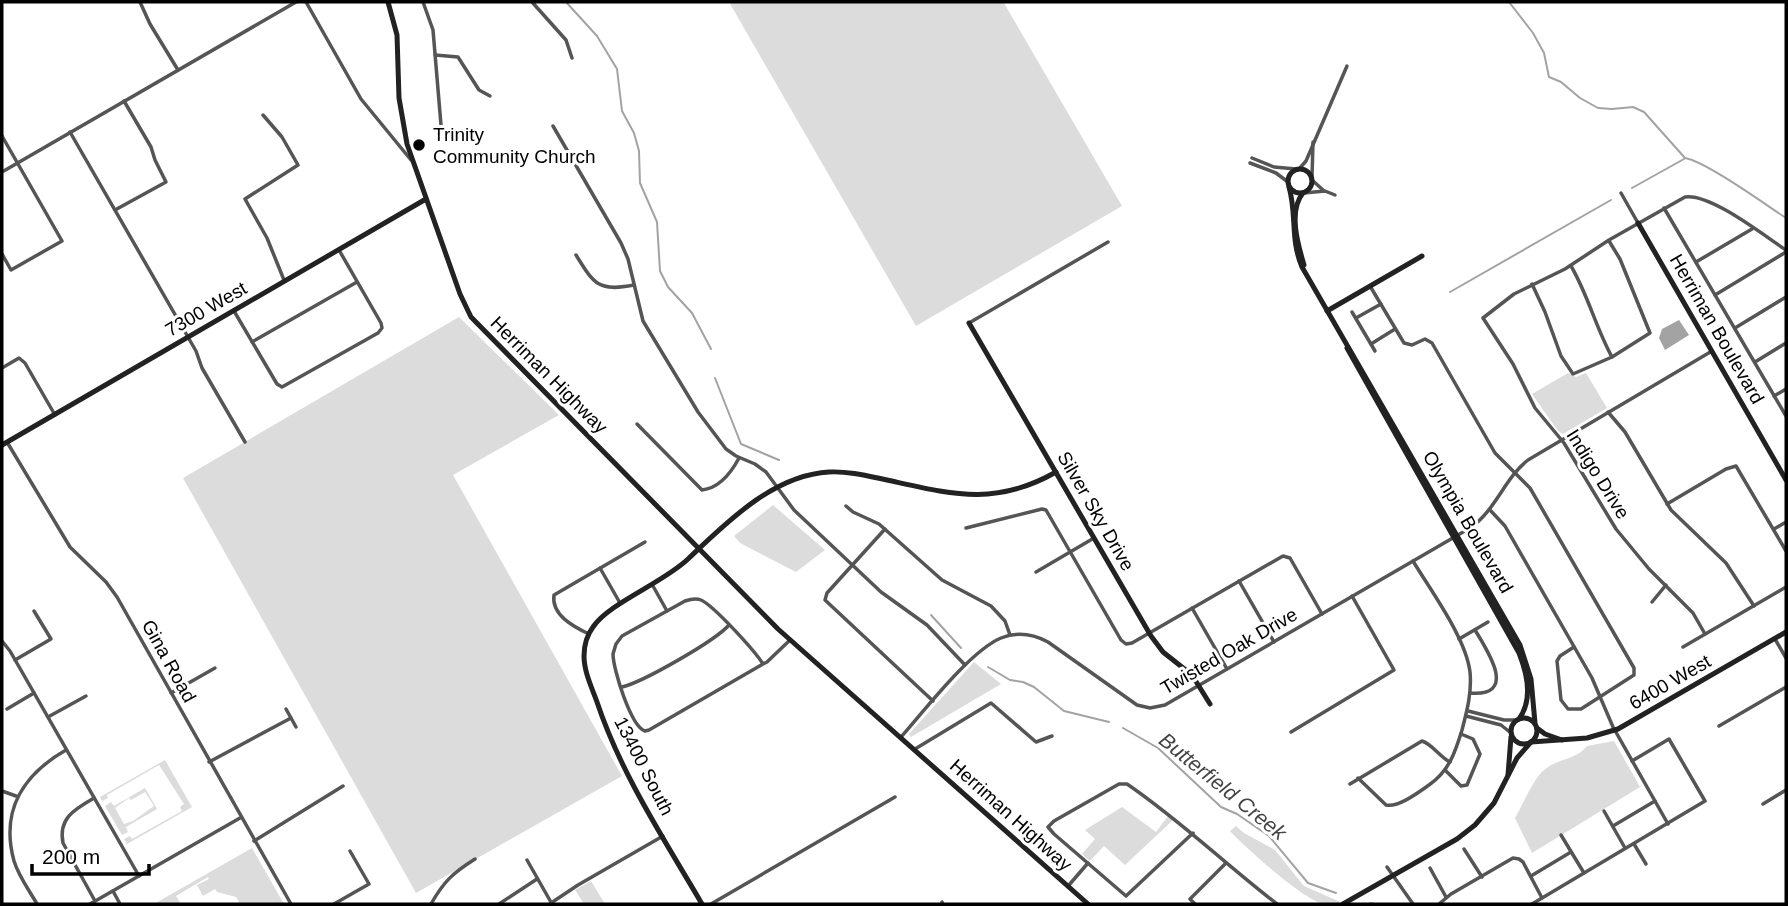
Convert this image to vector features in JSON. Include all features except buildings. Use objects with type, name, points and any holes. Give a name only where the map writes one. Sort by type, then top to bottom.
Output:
[{"type":"street","points":[[140,2],[178,70]]},
{"type":"street","points":[[2,172],[296,2]]},
{"type":"street","points":[[306,2],[361,99],[412,162]]},
{"type":"street","name":"Herriman Highway","points":[[388,2],[397,34],[401,110],[412,162],[471,317],[778,629],[1088,904]]},
{"type":"street","points":[[423,2],[433,26],[441,125]]},
{"type":"street","points":[[532,2],[566,40],[572,58]]},
{"type":"street","points":[[435,55],[458,57],[479,90],[490,96]]},
{"type":"street","points":[[1288,185],[1289,174],[1306,161],[1347,66]]},
{"type":"street","points":[[115,211],[166,182],[151,148],[124,101]]},
{"type":"street","points":[[262,115],[282,137],[298,166],[245,199],[267,238],[285,281]]},
{"type":"street","points":[[553,126],[621,243],[643,321],[698,412],[726,449],[764,469],[793,510],[881,592],[927,625],[965,666]]},
{"type":"street","points":[[69,132],[245,442]]},
{"type":"street","points":[[2,136],[62,242],[11,270],[2,254]]},
{"type":"street","points":[[1303,193],[1310,188],[1312,178],[1313,142]]},
{"type":"street","points":[[1325,191],[1295,192],[1276,173],[1251,161],[1307,171],[1325,191],[1335,195]]},
{"type":"street","name":"Olympia Boulevard","points":[[1288,185],[1295,248],[1302,267],[1347,345],[1350,357],[1523,652],[1531,679],[1535,724]]},
{"type":"street","name":"Olympia Boulevard","points":[[1303,193],[1297,204],[1297,231],[1301,254],[1312,284]]},
{"type":"street","name":"Herriman Boulevard","points":[[1621,193],[1786,480]]},
{"type":"street","points":[[1609,240],[1650,333],[1612,357],[1573,374],[1557,346],[1532,284],[1571,266],[1609,240],[1681,198],[1699,197],[1713,203],[1786,251],[1715,295]]},
{"type":"street","name":"7300 West","points":[[4,444],[426,199]]},
{"type":"street","points":[[1664,208],[1786,416]]},
{"type":"street","points":[[1696,262],[1752,229]]},
{"type":"street","points":[[969,323],[1108,242]]},
{"type":"street","points":[[234,311],[277,384],[282,387],[378,333],[382,328],[381,323],[339,250]]},
{"type":"street","points":[[576,255],[592,280],[601,287],[634,285]]},
{"type":"street","points":[[1327,311],[1422,256]]},
{"type":"street","points":[[1571,266],[1612,357]]},
{"type":"street","points":[[253,342],[358,281]]},
{"type":"street","name":"Indigo Drive","points":[[1532,284],[1483,318],[1513,364],[1535,408],[1562,439],[1616,529],[1629,547],[1693,613],[1705,634]]},
{"type":"street","points":[[1370,286],[1406,345],[1423,339],[1431,341],[1495,453],[1532,492],[1634,670],[1632,679],[1577,710],[1570,710],[1563,705],[1557,660],[1574,647]]},
{"type":"street","points":[[1735,328],[1786,297]]},
{"type":"street","points":[[1356,318],[1381,304]]},
{"type":"street","points":[[1352,313],[1375,351]]},
{"type":"street","name":"Silver Sky Drive","points":[[969,323],[1149,633],[1163,652],[1184,667],[1210,704]]},
{"type":"street","points":[[1371,344],[1395,329]]},
{"type":"street","points":[[1755,362],[1786,343]]},
{"type":"street","name":"Twisted Oak Drive","points":[[1010,635],[1024,634],[1044,639],[1141,706],[1154,708],[1165,705],[1479,521],[1528,460],[1712,351]]},
{"type":"street","points":[[2,369],[19,358],[25,363],[55,415]]},
{"type":"street","points":[[1774,396],[1786,388]]},
{"type":"street","points":[[1608,412],[1625,432],[1667,504],[1679,519],[1726,563],[1754,606]]},
{"type":"street","points":[[637,424],[702,490],[707,490],[724,479],[739,458]]},
{"type":"street","name":"Gina Road","points":[[4,444],[70,547],[106,582],[117,597],[291,904]]},
{"type":"street","points":[[1667,504],[1726,469],[1736,466],[1786,551]]},
{"type":"street","points":[[645,542],[558,592],[554,597],[554,604],[566,620],[589,634],[598,620],[676,571],[729,519],[778,489],[807,476],[841,472],[956,495],[986,496],[1018,490],[1056,472]]},
{"type":"street","points":[[846,506],[853,512],[876,521],[936,575],[995,608],[1005,621],[1010,635],[989,644],[965,666],[900,738]]},
{"type":"street","points":[[966,528],[1045,510],[1122,642],[1130,644],[1282,556],[1290,558],[1322,614]]},
{"type":"street","points":[[1490,510],[1505,526],[1574,647],[1614,730],[1668,824]]},
{"type":"street","points":[[1774,529],[1786,522]]},
{"type":"street","points":[[885,529],[824,598],[826,603],[933,701]]},
{"type":"street","name":"Olympia Boulevard","points":[[1455,536],[1522,659],[1527,695],[1526,708],[1518,719]]},
{"type":"street","points":[[1036,572],[1094,538]]},
{"type":"street","points":[[1358,778],[1391,807],[1424,788],[1445,770],[1450,762],[1467,713],[1470,693],[1469,665],[1459,639],[1413,561]]},
{"type":"street","points":[[600,568],[621,604]]},
{"type":"street","points":[[1239,581],[1274,642]]},
{"type":"street","points":[[1652,602],[1667,585]]},
{"type":"street","points":[[653,586],[667,611]]},
{"type":"street","points":[[1683,647],[1786,587]]},
{"type":"street","points":[[1291,732],[1394,670],[1352,596]]},
{"type":"street","points":[[763,664],[729,625],[699,600],[685,601],[622,636],[616,644],[613,657],[634,722],[643,731],[763,664],[790,640]]},
{"type":"street","points":[[1192,608],[1227,669]]},
{"type":"street","points":[[15,660],[51,639],[34,611]]},
{"type":"street","points":[[1459,639],[1488,622]]},
{"type":"street","points":[[622,687],[637,682],[716,637],[729,625]]},
{"type":"street","points":[[1470,693],[1484,694],[1496,685],[1497,680],[1491,658],[1475,629]]},
{"type":"street","name":"6400 West","points":[[1531,742],[1587,738],[1614,730],[1786,632]]},
{"type":"street","name":"13400 South","points":[[589,634],[584,649],[584,663],[608,735],[625,772],[702,904]]},
{"type":"street","points":[[1775,639],[1786,658]]},
{"type":"street","points":[[2,641],[139,876]]},
{"type":"street","points":[[171,693],[215,668]]},
{"type":"street","points":[[1719,726],[1786,687]]},
{"type":"street","points":[[7,709],[34,693]]},
{"type":"street","points":[[48,717],[86,696]]},
{"type":"street","points":[[914,750],[991,703],[1037,742],[1052,736]]},
{"type":"street","points":[[286,709],[296,727]]},
{"type":"street","points":[[1467,713],[1501,719],[1527,718],[1543,732],[1562,740]]},
{"type":"street","points":[[1467,713],[1502,725],[1518,742],[1531,742]]},
{"type":"street","points":[[209,762],[291,718]]},
{"type":"street","points":[[1507,775],[1512,725],[1518,719]]},
{"type":"street","points":[[1343,904],[1457,839],[1475,825],[1494,803],[1507,775],[1536,735],[1535,724]]},
{"type":"street","points":[[1445,770],[1465,787],[1480,754],[1473,739],[1461,734]]},
{"type":"street","points":[[1532,904],[1705,802],[1669,739],[1632,761]]},
{"type":"street","points":[[1350,784],[1422,741],[1427,742],[1437,754],[1450,762]]},
{"type":"street","points":[[37,904],[17,869],[10,848],[10,821],[16,796],[39,767],[66,750]]},
{"type":"street","points":[[1193,833],[1126,896],[1048,827],[1054,821],[1123,783],[1193,833],[1225,864],[1277,904]]},
{"type":"street","points":[[254,841],[343,786]]},
{"type":"street","points":[[1763,804],[1786,790]]},
{"type":"street","points":[[2,791],[16,796]]},
{"type":"street","points":[[710,904],[895,797]]},
{"type":"street","points":[[94,798],[70,813],[62,833],[63,843],[95,901]]},
{"type":"street","points":[[1613,826],[1655,801]]},
{"type":"street","points":[[1604,811],[1626,849]]},
{"type":"street","points":[[90,904],[240,818]]},
{"type":"street","points":[[1561,835],[1584,873]]},
{"type":"street","points":[[527,860],[552,904],[578,884],[663,836]]},
{"type":"street","points":[[1634,844],[1646,863]]},
{"type":"street","points":[[1464,849],[1482,877]]},
{"type":"street","points":[[334,904],[369,884],[350,851]]},
{"type":"street","points":[[1531,876],[1571,852]]},
{"type":"street","points":[[1439,904],[1446,897],[1513,858],[1523,862],[1542,898]]},
{"type":"street","points":[[431,904],[443,883],[454,872],[475,859]]},
{"type":"street","points":[[1067,887],[1088,863]]},
{"type":"street","points":[[1195,904],[1190,899],[1225,864]]},
{"type":"street","points":[[1387,867],[1413,904]]},
{"type":"street","points":[[1430,868],[1446,897]]},
{"type":"street","points":[[499,904],[537,879]]},
{"type":"street","points":[[113,891],[120,904]]},
{"type":"shaded area","points":[[729,2],[1005,2],[1122,206],[916,326]]},
{"type":"shaded area","points":[[459,317],[559,415],[453,475],[622,776],[416,893],[183,478]]},
{"type":"shaded area","points":[[1679,320],[1689,335],[1665,350],[1659,338],[1662,329]]},
{"type":"shaded area","points":[[1568,373],[1576,377],[1586,373],[1607,408],[1563,434],[1558,431],[1532,394]]},
{"type":"shaded area","points":[[773,505],[825,550],[796,572],[740,543],[734,536]]},
{"type":"shaded area","points":[[974,662],[1001,684],[911,737],[909,734]]},
{"type":"shaded area","points":[[1614,741],[1640,787],[1532,853],[1515,818],[1536,779],[1549,766],[1578,754],[1587,746]]},
{"type":"shaded area","points":[[165,760],[192,807],[127,844],[124,839],[130,836],[132,839],[182,811],[180,807],[184,804],[159,765],[107,795],[108,798],[102,801],[100,797]]},
{"type":"shaded area","points":[[145,788],[157,809],[126,827],[128,832],[122,835],[105,806],[111,802],[114,806]],"holes":[[[145,792],[154,806],[124,824],[115,808],[129,798],[131,800]]]},
{"type":"shaded area","points":[[1122,807],[1156,832],[1168,816],[1173,820],[1125,865],[1104,846],[1090,861],[1082,854],[1095,839],[1085,830]]},
{"type":"shaded area","points":[[1236,826],[1275,850],[1304,886],[1345,904],[1323,904],[1302,893],[1230,831]]},
{"type":"shaded area","points":[[252,848],[284,904],[240,904],[236,897],[215,889],[203,896],[197,885],[209,879],[208,877],[176,896],[181,904],[154,904]]},
{"type":"shaded area","points":[[591,881],[605,904],[584,904],[575,890]]},
{"type":"waterway","name":"Butterfield Creek","points":[[566,2],[597,36],[617,69],[622,111],[634,133],[639,151],[640,183],[657,222],[660,271],[668,287],[692,313],[711,349]]},
{"type":"waterway","points":[[1509,2],[1533,33],[1544,53],[1549,77],[1561,82],[1580,98],[1598,108],[1633,107],[1644,112],[1685,158],[1720,175],[1786,218]]},
{"type":"waterway","points":[[1632,188],[1684,159]]},
{"type":"waterway","points":[[1450,292],[1611,200]]},
{"type":"waterway","name":"Butterfield Creek","points":[[715,378],[741,444],[779,460]]},
{"type":"waterway","name":"Butterfield Creek","points":[[931,615],[961,648]]},
{"type":"waterway","name":"Butterfield Creek","points":[[988,667],[1010,680],[1034,687],[1064,711],[1109,722]]},
{"type":"waterway","name":"Butterfield Creek","points":[[1123,728],[1158,748],[1221,807],[1237,814],[1269,836],[1308,883],[1336,893]]},
{"type":"waterway","name":"Butterfield Creek","points":[[1370,903],[1375,904]]},
{"type":"place","name":"Trinity Community Church","points":[[419,145]]}]
